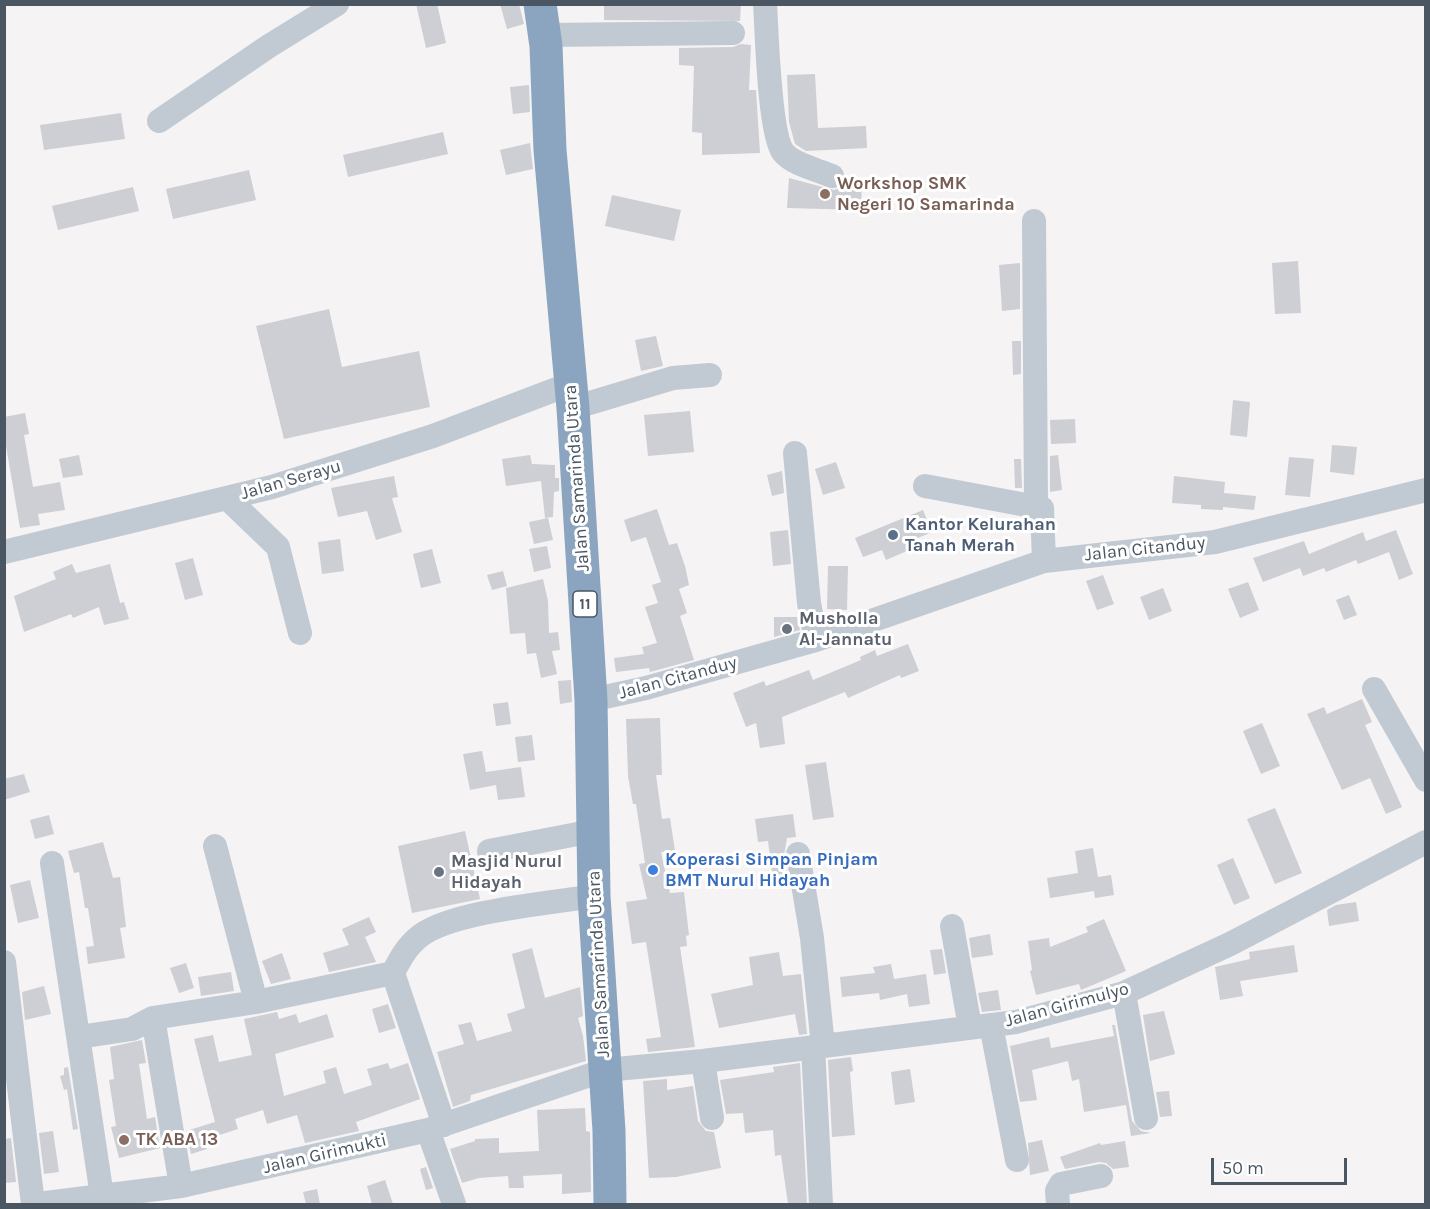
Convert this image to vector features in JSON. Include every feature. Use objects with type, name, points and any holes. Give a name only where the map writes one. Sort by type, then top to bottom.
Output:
[{"type":"highway","name":"Jalan Samarinda Utara","points":[[542,20],[550,150],[572,396],[591,700],[594,896],[605,1070],[610,1204]]},
{"type":"street","points":[[159,121],[269,46],[337,4]]},
{"type":"street","points":[[765,4],[769,72],[778,141],[783,153],[790,158],[832,176]]},
{"type":"street","points":[[542,20],[733,33]]},
{"type":"street","points":[[1034,221],[1036,504]]},
{"type":"street","name":"Jalan Serayu","points":[[4,552],[272,487],[572,396],[673,378],[710,375]]},
{"type":"street","points":[[795,453],[809,603],[816,640]]},
{"type":"street","points":[[925,486],[1036,504],[1044,512],[1044,561]]},
{"type":"street","name":"Jalan Citanduy","points":[[591,700],[646,688],[816,640],[1044,561],[1215,542],[1425,490]]},
{"type":"street","points":[[227,498],[278,547],[300,633]]},
{"type":"street","points":[[1374,689],[1425,780]]},
{"type":"street","points":[[489,851],[593,831]]},
{"type":"street","name":"Jalan Girimulyo","points":[[605,1070],[703,1061],[1016,1022],[1124,993],[1230,944],[1425,842]]},
{"type":"street","points":[[215,846],[256,1002]]},
{"type":"street","points":[[798,854],[812,938],[818,1046],[821,1204]]},
{"type":"street","points":[[52,863],[102,1196]]},
{"type":"street","points":[[454,1204],[436,1128],[393,973],[408,946],[430,929],[504,909],[594,896]]},
{"type":"street","points":[[952,927],[1017,1160]]},
{"type":"street","points":[[4,962],[33,1204]]},
{"type":"street","points":[[79,1037],[132,1029],[153,1018],[256,1002],[393,973]]},
{"type":"street","points":[[1124,993],[1146,1118]]},
{"type":"street","points":[[153,1018],[181,1186]]},
{"type":"street","points":[[703,1061],[712,1118]]},
{"type":"street","name":"Jalan Girimukti","points":[[52,1203],[181,1186],[436,1128],[605,1070]]},
{"type":"street","points":[[1058,1204],[1057,1191],[1061,1184],[1101,1176]]},
{"type":"building","points":[[416,4],[437,4],[446,43],[426,48]]},
{"type":"building","points":[[500,4],[519,4],[524,24],[507,29]]},
{"type":"building","points":[[604,4],[741,4],[740,21],[604,20]]},
{"type":"building","points":[[741,44],[751,45],[749,90],[756,90],[760,153],[702,155],[702,133],[692,132],[694,66],[679,65],[679,48],[733,47]]},
{"type":"building","points":[[815,74],[818,128],[866,126],[867,148],[806,151],[795,144],[789,122],[787,75]]},
{"type":"building","points":[[529,85],[530,112],[513,114],[510,87]]},
{"type":"building","points":[[121,113],[125,139],[44,150],[40,125]]},
{"type":"building","points":[[443,132],[448,154],[348,177],[343,155]]},
{"type":"building","points":[[530,143],[533,169],[506,175],[500,150]]},
{"type":"building","points":[[249,170],[256,200],[173,219],[166,189]]},
{"type":"building","name":"Workshop SMK Negeri 10 Samarinda","points":[[789,178],[834,190],[841,187],[846,179],[862,180],[861,210],[787,208]]},
{"type":"building","points":[[133,187],[139,211],[58,230],[52,206]]},
{"type":"building","points":[[612,195],[681,210],[674,241],[605,226]]},
{"type":"building","points":[[1298,261],[1301,313],[1275,314],[1272,263]]},
{"type":"building","points":[[1020,263],[1020,309],[1002,311],[999,265]]},
{"type":"building","points":[[329,309],[342,367],[419,351],[430,407],[284,439],[256,326]]},
{"type":"building","points":[[656,336],[663,366],[641,371],[635,340]]},
{"type":"building","points":[[1012,341],[1021,341],[1021,374],[1013,375]]},
{"type":"building","points":[[1233,400],[1250,402],[1247,437],[1230,435]]},
{"type":"building","points":[[690,411],[694,452],[648,456],[644,415]]},
{"type":"building","points":[[25,413],[29,434],[24,435],[33,487],[60,482],[65,510],[38,514],[40,525],[20,528],[4,434],[4,417]]},
{"type":"building","points":[[1075,419],[1076,443],[1051,444],[1050,420]]},
{"type":"building","points":[[1332,445],[1357,447],[1354,475],[1330,472]]},
{"type":"building","points":[[79,455],[83,475],[63,478],[59,459]]},
{"type":"building","points":[[530,455],[532,464],[555,465],[555,478],[559,478],[559,491],[554,492],[553,517],[545,518],[541,481],[506,486],[502,459]]},
{"type":"building","points":[[1058,455],[1062,490],[1050,492],[1050,456]]},
{"type":"building","points":[[1289,457],[1314,459],[1310,497],[1285,495]]},
{"type":"building","points":[[1014,459],[1021,459],[1022,488],[1015,488]]},
{"type":"building","points":[[836,462],[845,488],[823,495],[815,469]]},
{"type":"building","points":[[782,471],[784,493],[772,496],[767,475]]},
{"type":"building","points":[[394,476],[398,497],[392,498],[402,532],[376,540],[367,511],[338,517],[331,488]]},
{"type":"building","points":[[1174,476],[1225,482],[1224,493],[1256,496],[1254,510],[1223,507],[1223,510],[1201,509],[1201,505],[1172,503]]},
{"type":"building","points":[[657,509],[669,545],[677,543],[685,566],[689,585],[679,589],[687,613],[680,616],[694,660],[650,672],[649,668],[616,672],[614,658],[644,654],[642,647],[657,643],[645,607],[658,603],[652,585],[661,582],[646,537],[631,542],[624,520]]},
{"type":"building","name":"Kantor Kelurahan Tanah Merah","points":[[923,510],[932,532],[906,543],[909,550],[886,560],[882,550],[863,557],[855,538]]},
{"type":"building","points":[[548,518],[553,540],[534,544],[529,522]]},
{"type":"building","points":[[788,530],[791,564],[773,566],[770,532]]},
{"type":"building","points":[[1396,530],[1413,574],[1399,580],[1389,552],[1358,564],[1356,560],[1326,572],[1324,568],[1303,576],[1300,568],[1263,582],[1253,558],[1304,541],[1309,554],[1363,532],[1366,541]]},
{"type":"building","points":[[340,539],[344,571],[322,574],[318,542]]},
{"type":"building","points":[[547,546],[551,568],[534,572],[529,549]]},
{"type":"building","points":[[432,549],[441,583],[421,588],[413,554]]},
{"type":"building","points":[[193,558],[203,595],[185,600],[175,563]]},
{"type":"building","points":[[72,564],[76,573],[110,564],[120,603],[124,602],[129,619],[104,625],[99,607],[73,618],[71,614],[24,632],[14,596],[56,579],[53,572]]},
{"type":"building","points":[[828,566],[848,566],[847,610],[827,609]]},
{"type":"building","points":[[503,571],[507,586],[492,590],[487,575]]},
{"type":"building","points":[[1103,575],[1114,604],[1097,610],[1086,581]]},
{"type":"building","points":[[543,579],[548,601],[549,633],[558,632],[560,650],[552,651],[557,674],[541,678],[536,653],[527,654],[525,633],[510,634],[506,588]]},
{"type":"building","points":[[1248,582],[1259,610],[1240,618],[1228,589]]},
{"type":"building","points":[[1163,588],[1172,611],[1149,620],[1140,597]]},
{"type":"building","points":[[1349,595],[1357,615],[1344,620],[1336,600]]},
{"type":"building","name":"Musholla Al-Jannatu","points":[[774,617],[797,617],[800,630],[774,637]]},
{"type":"building","points":[[908,644],[919,671],[901,678],[900,675],[848,698],[845,692],[782,717],[785,744],[760,748],[756,723],[746,727],[733,693],[764,681],[766,686],[809,670],[813,680],[861,660],[860,657],[875,650],[877,656]]},
{"type":"building","points":[[571,680],[572,702],[560,704],[558,681]]},
{"type":"building","points":[[1362,699],[1372,722],[1365,725],[1402,807],[1386,814],[1370,778],[1342,790],[1307,714],[1324,707],[1327,714]]},
{"type":"building","points":[[508,702],[511,724],[496,726],[493,704]]},
{"type":"building","points":[[660,718],[662,775],[656,775],[662,819],[670,818],[675,851],[661,852],[670,893],[684,892],[689,935],[686,936],[687,946],[680,947],[695,1047],[648,1052],[646,1039],[661,1037],[646,942],[632,944],[626,902],[647,899],[639,864],[645,863],[636,804],[633,804],[628,776],[626,719]]},
{"type":"building","points":[[1262,723],[1280,766],[1261,774],[1243,731]]},
{"type":"building","points":[[532,735],[535,760],[518,762],[515,737]]},
{"type":"building","points":[[482,751],[486,772],[521,767],[525,797],[498,800],[496,785],[470,790],[463,754]]},
{"type":"building","points":[[826,762],[834,817],[813,820],[805,765]]},
{"type":"building","points":[[24,774],[30,792],[4,800],[4,779]]},
{"type":"building","points":[[1275,808],[1302,873],[1275,884],[1247,819]]},
{"type":"building","points":[[793,814],[796,837],[787,838],[784,856],[789,885],[774,887],[768,841],[758,842],[755,819]]},
{"type":"building","points":[[49,815],[54,834],[35,839],[30,820]]},
{"type":"building","name":"Masjid Nurul Hidayah","points":[[465,831],[480,899],[412,913],[398,846]]},
{"type":"building","points":[[103,842],[113,878],[120,877],[126,927],[120,928],[125,958],[88,964],[86,947],[94,946],[88,908],[85,908],[79,872],[74,873],[68,851]]},
{"type":"building","points":[[1093,848],[1098,877],[1111,875],[1114,895],[1095,898],[1094,891],[1050,898],[1047,878],[1078,873],[1075,851]]},
{"type":"building","points":[[1233,858],[1250,898],[1234,905],[1217,865]]},
{"type":"building","points":[[30,880],[39,918],[18,923],[10,885]]},
{"type":"building","points":[[1356,902],[1359,921],[1329,926],[1327,910],[1336,905]]},
{"type":"building","points":[[369,917],[376,932],[365,937],[376,962],[329,972],[323,953],[349,945],[342,929]]},
{"type":"building","points":[[1104,919],[1126,971],[1081,990],[1079,984],[1036,995],[1030,971],[1032,970],[1028,941],[1049,938],[1050,947],[1088,932],[1086,927]]},
{"type":"building","points":[[990,934],[993,955],[972,958],[969,938]]},
{"type":"building","points":[[1294,945],[1298,972],[1240,981],[1243,996],[1220,1000],[1215,967],[1250,959],[1249,952]]},
{"type":"building","points":[[532,948],[545,998],[580,987],[583,1016],[578,1018],[586,1061],[471,1095],[470,1101],[453,1107],[437,1052],[464,1044],[458,1025],[471,1022],[477,1041],[512,1031],[507,1014],[525,1008],[512,954]]},
{"type":"building","points":[[942,949],[946,973],[934,975],[930,950]]},
{"type":"building","points":[[779,952],[783,976],[801,974],[807,1034],[799,1035],[795,1014],[719,1028],[711,994],[753,985],[749,957]]},
{"type":"building","points":[[282,953],[291,979],[271,984],[262,961]]},
{"type":"building","points":[[186,963],[194,988],[179,993],[170,968]]},
{"type":"building","points":[[891,964],[894,979],[926,974],[930,1004],[909,1007],[907,994],[880,1000],[879,993],[842,997],[840,977],[875,973],[873,967]]},
{"type":"building","points":[[231,972],[234,991],[201,996],[198,977]]},
{"type":"building","points":[[44,986],[51,1014],[25,1020],[22,992]]},
{"type":"building","points":[[998,990],[1001,1010],[982,1012],[978,993]]},
{"type":"building","points":[[388,1004],[396,1028],[379,1033],[372,1009]]},
{"type":"building","points":[[1164,1011],[1175,1054],[1150,1061],[1143,1015]]},
{"type":"building","points":[[277,1012],[279,1019],[296,1014],[299,1023],[327,1014],[334,1037],[275,1054],[284,1096],[326,1083],[323,1071],[336,1067],[344,1094],[372,1085],[367,1069],[388,1063],[390,1069],[408,1063],[420,1099],[356,1122],[359,1131],[305,1143],[297,1115],[267,1124],[263,1110],[235,1119],[238,1129],[204,1140],[207,1149],[191,1154],[186,1131],[215,1122],[194,1039],[213,1035],[219,1062],[252,1055],[244,1019]]},
{"type":"building","points":[[1112,1025],[1115,1025],[1132,1121],[1141,1131],[1151,1133],[1131,1136],[1126,1105],[1084,1112],[1079,1079],[1072,1081],[1068,1061],[1032,1070],[1037,1100],[1020,1102],[1010,1046],[1049,1037],[1051,1048],[1114,1036]]},
{"type":"building","points":[[142,1040],[146,1063],[139,1064],[147,1119],[155,1117],[160,1148],[119,1158],[111,1127],[116,1126],[109,1080],[114,1079],[110,1047]]},
{"type":"building","points":[[851,1057],[855,1135],[832,1137],[828,1060]]},
{"type":"building","points":[[800,1063],[807,1204],[788,1204],[781,1155],[775,1156],[773,1130],[745,1133],[743,1113],[726,1114],[720,1080],[774,1072],[773,1067]]},
{"type":"building","points":[[68,1067],[78,1129],[73,1130],[67,1089],[64,1090],[60,1076],[64,1075],[64,1068]]},
{"type":"building","points":[[910,1069],[915,1102],[895,1105],[891,1072]]},
{"type":"building","points":[[667,1079],[667,1090],[693,1086],[698,1121],[706,1131],[714,1132],[721,1168],[676,1177],[649,1178],[643,1081]]},
{"type":"building","points":[[1169,1091],[1172,1116],[1160,1117],[1156,1092]]},
{"type":"building","points":[[585,1108],[586,1131],[590,1132],[591,1192],[562,1194],[562,1174],[523,1176],[524,1188],[509,1188],[508,1176],[479,1178],[462,1183],[450,1149],[475,1141],[475,1139],[499,1138],[499,1153],[539,1151],[537,1110]]},
{"type":"building","points":[[53,1131],[59,1172],[44,1174],[39,1133]]},
{"type":"building","points":[[11,1138],[16,1182],[4,1183],[4,1139]]},
{"type":"building","points":[[1042,1140],[1049,1171],[1030,1175],[1028,1143]]},
{"type":"building","points":[[1125,1141],[1129,1167],[1113,1169],[1106,1163],[1099,1162],[1065,1169],[1060,1157],[1100,1143],[1101,1145]]},
{"type":"building","points":[[426,1167],[433,1188],[426,1190],[420,1169]]},
{"type":"building","points":[[385,1180],[393,1204],[372,1204],[367,1186]]},
{"type":"building","points":[[317,1189],[320,1204],[306,1204],[303,1192]]},
{"type":"place","name":"Workshop SMK Negeri 10 Samarinda","points":[[825,194]]},
{"type":"place","name":"Kantor Kelurahan Tanah Merah","points":[[893,535]]},
{"type":"place","name":"Musholla Al-Jannatu","points":[[787,629]]},
{"type":"place","name":"Koperasi Simpan Pinjam BMT Nurul Hidayah","points":[[653,870]]},
{"type":"place","name":"Masjid Nurul Hidayah","points":[[439,872]]},
{"type":"place","name":"TK ABA 13","points":[[124,1140]]}]
